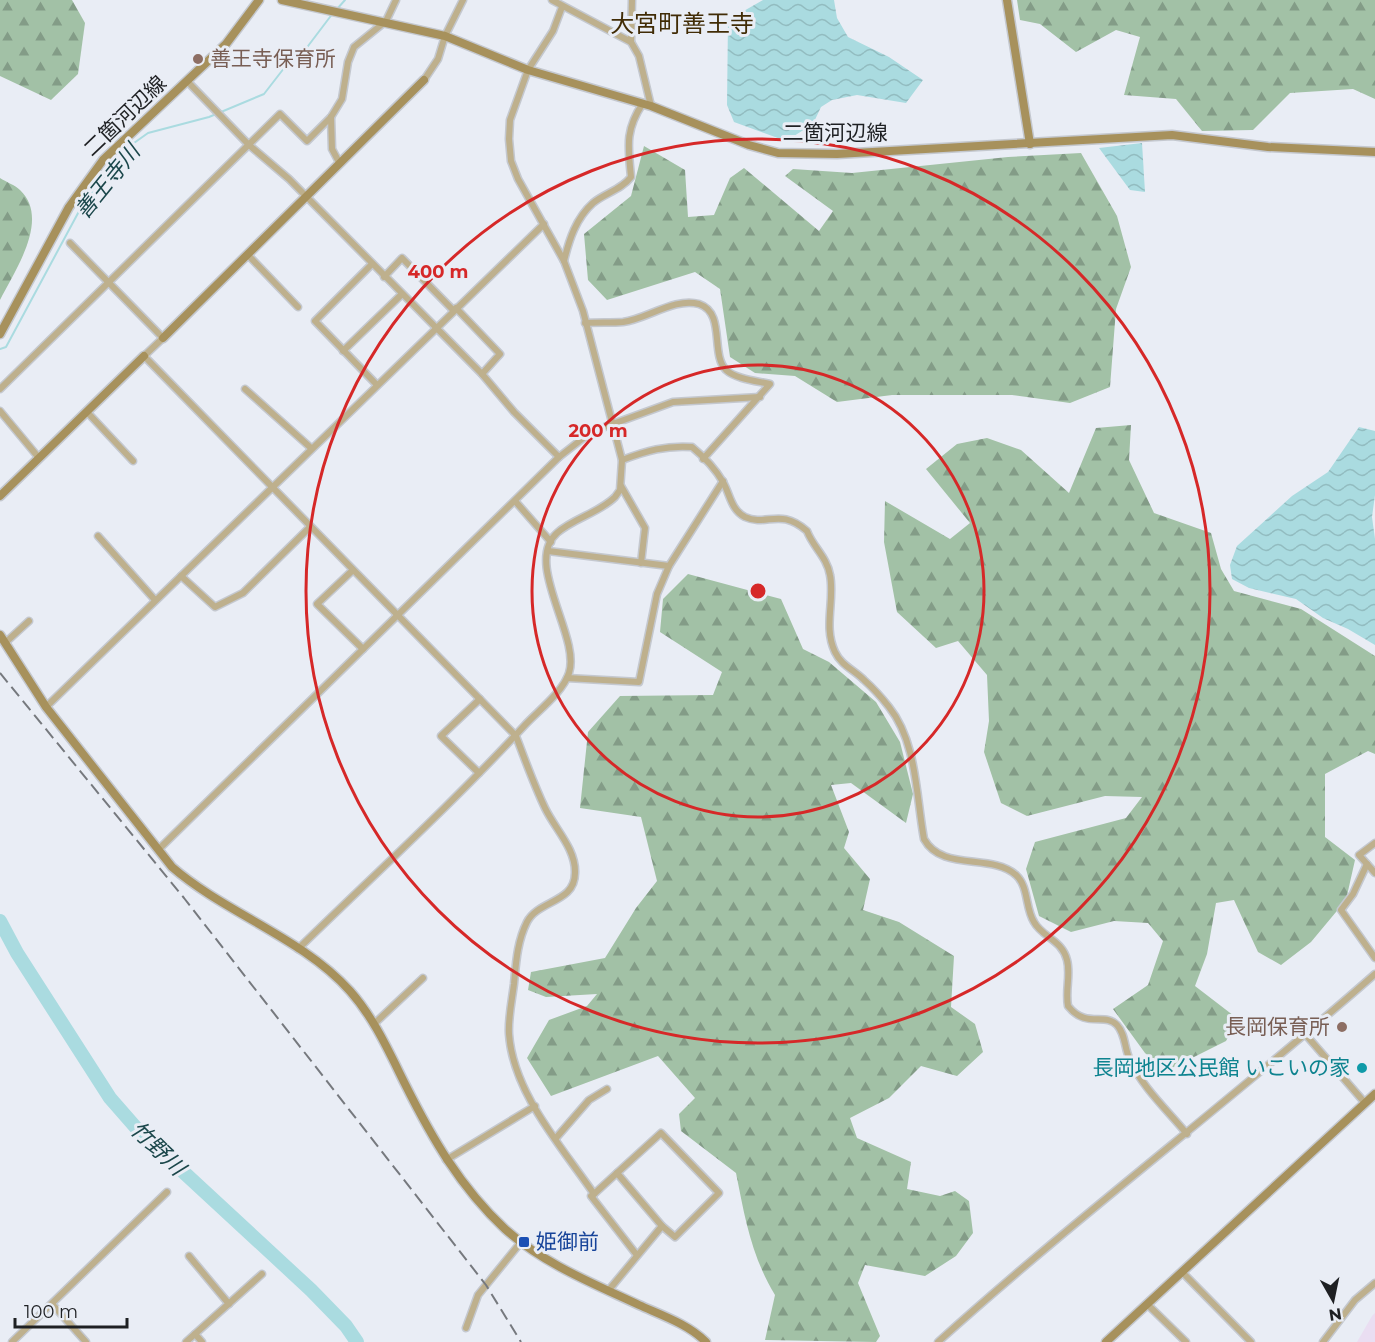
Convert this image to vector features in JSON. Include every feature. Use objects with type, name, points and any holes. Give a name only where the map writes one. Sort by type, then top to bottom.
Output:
[{"type":"street","name":"二箇河辺線","points":[[0,334],[86,182],[120,141],[226,44],[259,0]]},
{"type":"street","name":"二箇河辺線","points":[[282,0],[386,21],[445,36],[528,70],[647,105],[749,145],[778,153],[804,156],[1172,135],[1268,147],[1375,152]]},
{"type":"street","points":[[0,389],[280,114],[307,141],[331,117],[342,99],[351,53],[386,21],[396,0]]},
{"type":"street","points":[[0,496],[424,80],[438,59],[445,36],[463,0]]},
{"type":"street","points":[[552,0],[562,7],[610,28],[631,42],[639,56],[647,105],[631,122],[628,140],[631,177],[624,186],[593,203],[584,214],[570,236],[564,261]]},
{"type":"street","points":[[631,42],[632,0]]},
{"type":"street","points":[[1006,0],[1030,144]]},
{"type":"street","points":[[562,7],[553,31],[528,70],[510,120],[508,139],[511,161],[518,179],[564,261],[585,322],[622,460],[621,486],[645,528],[641,563]]},
{"type":"street","points":[[187,81],[482,374],[514,412],[559,457]]},
{"type":"street","points":[[331,117],[332,149],[340,164]]},
{"type":"street","points":[[46,707],[271,486],[544,224]]},
{"type":"street","points":[[70,243],[163,338]]},
{"type":"street","points":[[248,255],[298,307]]},
{"type":"street","points":[[384,277],[402,258],[500,354],[482,374]]},
{"type":"street","points":[[372,264],[315,321],[377,385]]},
{"type":"street","points":[[343,351],[402,295]]},
{"type":"street","points":[[585,322],[623,322],[680,305],[702,305],[711,314],[721,362],[727,371],[770,384],[720,438],[704,459]]},
{"type":"street","points":[[144,356],[309,528],[516,736],[546,810],[564,840],[575,866],[574,884],[569,891],[535,911],[528,920],[517,956],[509,1034],[514,1060],[535,1106],[594,1194]]},
{"type":"street","points":[[245,388],[311,448]]},
{"type":"street","points":[[158,850],[559,457],[591,432],[673,402],[760,397]]},
{"type":"street","points":[[0,411],[39,458]]},
{"type":"street","points":[[87,412],[133,461]]},
{"type":"street","points":[[622,460],[649,450],[676,446],[692,447],[723,481],[733,506],[745,516],[759,520],[773,517],[800,524],[824,555],[831,577],[830,637],[835,652],[842,663],[877,693],[900,724],[909,754],[924,839],[929,848],[935,852],[999,867],[1016,875],[1024,889],[1033,921],[1054,939],[1065,954],[1069,973],[1068,1006],[1081,1017],[1116,1023],[1123,1034],[1129,1059],[1139,1075],[1186,1134]]},
{"type":"street","points":[[567,678],[639,682],[657,594],[669,566],[723,481]]},
{"type":"street","points":[[298,949],[516,736],[567,678],[570,650],[552,593],[548,551],[557,533],[609,503],[621,486]]},
{"type":"street","points":[[515,501],[551,542]]},
{"type":"street","points":[[180,576],[215,607],[243,593],[309,528]]},
{"type":"street","points":[[98,536],[155,600]]},
{"type":"street","points":[[548,551],[669,566]]},
{"type":"street","points":[[353,570],[317,604],[363,649]]},
{"type":"street","points":[[5,643],[29,621]]},
{"type":"street","points":[[0,634],[46,707],[158,850],[191,884],[298,949],[339,979],[374,1024],[446,1160],[470,1194],[520,1242],[547,1260],[678,1323],[706,1342]]},
{"type":"street","points":[[479,773],[441,736],[480,699]]},
{"type":"street","points":[[1375,843],[1359,855],[1375,873]]},
{"type":"street","points":[[1367,864],[1353,894],[1341,910],[1375,958]]},
{"type":"street","points":[[938,1342],[1030,1259],[1306,1035],[1375,974]]},
{"type":"street","points":[[374,1024],[423,978]]},
{"type":"street","points":[[1306,1035],[1365,1103]]},
{"type":"street","points":[[556,1138],[589,1100],[607,1089]]},
{"type":"street","points":[[1106,1342],[1375,1094]]},
{"type":"street","points":[[446,1160],[535,1106]]},
{"type":"street","points":[[617,1173],[662,1226],[675,1237],[719,1193],[661,1133],[591,1196],[604,1216],[636,1254]]},
{"type":"street","points":[[12,1342],[167,1192]]},
{"type":"street","points":[[608,1290],[636,1254],[662,1226]]},
{"type":"street","points":[[466,1328],[478,1295],[520,1242]]},
{"type":"street","points":[[189,1256],[229,1304]]},
{"type":"street","points":[[1182,1272],[1251,1342]]},
{"type":"street","points":[[186,1342],[262,1274]]},
{"type":"street","points":[[1323,1342],[1355,1300],[1375,1283]]},
{"type":"street","points":[[52,1304],[86,1342]]},
{"type":"street","points":[[1147,1304],[1186,1342]]},
{"type":"street","points":[[195,1334],[201,1342]]},
{"type":"shaded area","points":[[1375,1313],[1375,1342],[1357,1342],[1372,1316]]},
{"type":"green space","points":[[0,0],[72,0],[85,23],[78,74],[51,100],[0,76]]},
{"type":"green space","points":[[1017,0],[1375,0],[1375,99],[1353,89],[1290,93],[1253,130],[1202,131],[1176,99],[1124,95],[1140,37],[1116,30],[1076,52],[1040,24],[1020,20]]},
{"type":"green space","points":[[644,146],[685,170],[688,217],[714,215],[730,178],[744,168],[819,231],[833,211],[785,176],[793,169],[852,173],[1008,157],[1081,153],[1117,216],[1131,267],[1116,309],[1110,387],[1070,403],[1012,395],[892,395],[837,402],[795,376],[755,373],[730,357],[720,289],[695,272],[607,300],[588,280],[584,234],[631,196]]},
{"type":"green space","points":[[0,178],[20,190],[29,202],[32,215],[31,230],[21,261],[0,300]]},
{"type":"green space","points":[[1131,425],[1129,460],[1154,513],[1211,533],[1221,569],[1234,591],[1301,609],[1375,656],[1375,754],[1368,751],[1325,774],[1325,837],[1355,860],[1346,900],[1311,942],[1281,965],[1258,952],[1234,900],[1216,903],[1207,954],[1195,986],[1238,1019],[1226,1041],[1166,1071],[1145,1053],[1113,1009],[1148,985],[1163,941],[1148,923],[1114,921],[1071,932],[1039,916],[1026,869],[1035,842],[1126,818],[1142,797],[1105,796],[1027,816],[1001,803],[984,752],[989,721],[987,675],[958,641],[936,648],[897,612],[884,542],[885,501],[950,539],[970,523],[926,469],[957,444],[987,438],[1021,450],[1069,493],[1096,428]]},
{"type":"green space","points":[[688,574],[781,599],[803,649],[829,662],[876,702],[900,742],[913,794],[906,823],[851,783],[831,785],[849,832],[844,848],[870,879],[863,910],[899,922],[954,956],[951,1007],[975,1024],[983,1052],[957,1076],[921,1066],[889,1098],[850,1118],[857,1138],[911,1162],[907,1189],[940,1196],[955,1191],[969,1201],[973,1233],[956,1256],[925,1276],[865,1265],[858,1283],[880,1336],[876,1342],[765,1340],[775,1295],[754,1251],[736,1173],[681,1131],[679,1114],[695,1098],[658,1056],[551,1096],[527,1058],[549,1020],[587,1006],[597,994],[546,997],[528,990],[531,972],[605,958],[636,908],[657,881],[641,817],[580,808],[588,732],[620,696],[713,695],[722,672],[660,632],[663,599]]},
{"type":"water","points":[[763,0],[834,0],[837,18],[848,37],[889,57],[923,80],[906,103],[857,95],[832,100],[821,107],[813,124],[786,141],[734,122],[727,105],[728,20]]},
{"type":"water","points":[[1142,143],[1145,192],[1130,190],[1099,148]]},
{"type":"water","points":[[1359,427],[1375,431],[1375,495],[1372,517],[1375,539],[1375,645],[1323,618],[1296,599],[1249,588],[1232,579],[1230,565],[1237,546],[1292,496],[1328,472]]},
{"type":"waterway","name":"善王寺川","points":[[337,9],[345,0]]},
{"type":"waterway","name":"善王寺川","points":[[0,349],[6,347],[84,202],[134,143],[148,133],[209,117],[264,94],[288,63],[305,50],[333,13]]},
{"type":"waterway","name":"竹野川","points":[[0,921],[17,953],[110,1098],[138,1130],[311,1290],[346,1326],[357,1342]]},
{"type":"railway","points":[[0,673],[184,898],[486,1285],[521,1342]]},
{"type":"place","name":"善王寺保育所","points":[[198,59]]},
{"type":"place","name":"長岡保育所","points":[[1342,1027]]},
{"type":"place","name":"長岡地区公民館 いこいの家","points":[[1362,1068]]},
{"type":"place","name":"姫御前","points":[[524,1242]]},
{"type":"district","name":"大宮町善王寺","points":[[682,24]]}]
